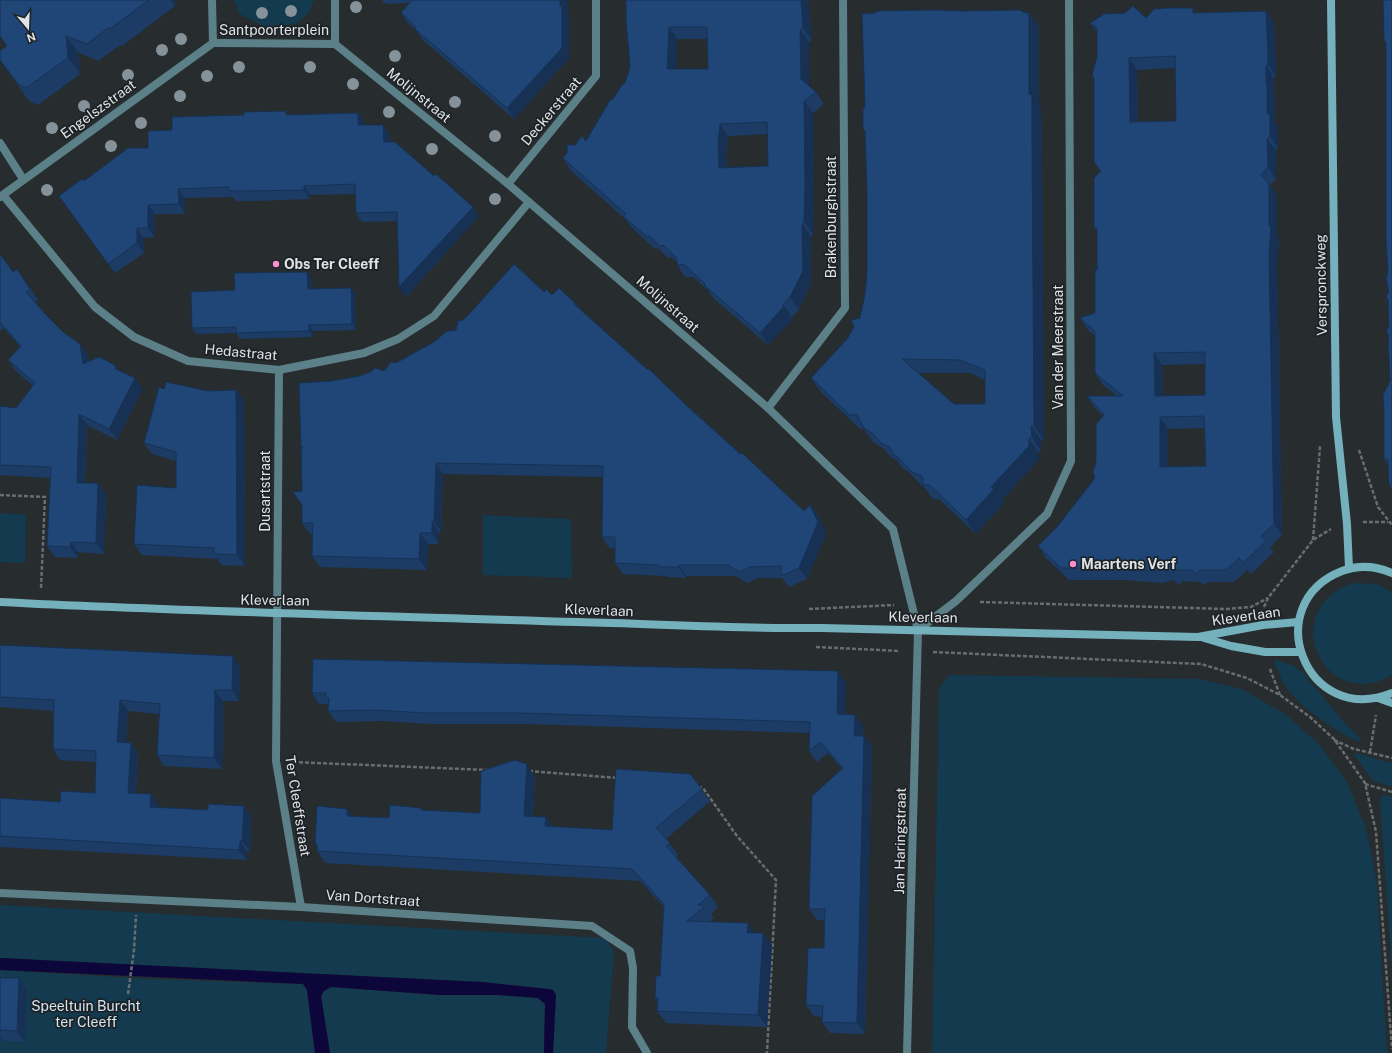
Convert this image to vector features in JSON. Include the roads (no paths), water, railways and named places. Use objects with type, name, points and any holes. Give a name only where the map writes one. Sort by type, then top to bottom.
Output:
[{"type":"main road","name":"Verspronckweg","points":[[1331,0],[1336,417],[1347,524],[1349,568]]},
{"type":"main road","points":[[1392,573],[1367,566],[1349,568],[1330,576],[1316,588],[1304,604],[1298,622],[1297,638],[1300,652],[1309,670],[1322,685],[1340,695],[1359,700],[1378,698],[1392,693]]},
{"type":"main road","name":"Kleverlaan","points":[[0,602],[278,614],[579,622],[761,629],[918,630],[1198,636],[1263,625],[1298,622]]},
{"type":"main road","name":"Kleverlaan","points":[[1198,636],[1231,646],[1259,652],[1300,652]]},
{"type":"main road","points":[[1378,698],[1392,703]]},
{"type":"street","name":"Santpoorterplein","points":[[212,0],[212,43],[336,44],[335,0]]},
{"type":"street","name":"Deckerstraat","points":[[508,184],[596,76],[596,0]]},
{"type":"street","name":"Brakenburghstraat","points":[[768,408],[845,308],[843,0]]},
{"type":"street","name":"Van der Meerstraat","points":[[918,630],[956,601],[1047,514],[1071,461],[1069,0]]},
{"type":"street","name":"Engelszstraat","points":[[1,196],[212,43]]},
{"type":"street","name":"Molijnstraat","points":[[336,44],[508,184],[768,408],[893,529],[918,630]]},
{"type":"street","points":[[0,143],[23,179]]},
{"type":"street","name":"Hedastraat","points":[[1,196],[95,307],[134,337],[188,361],[279,370],[364,353],[398,339],[434,316],[529,202]]},
{"type":"street","name":"Dusartstraat","points":[[278,614],[279,370]]},
{"type":"street","name":"Ter Cleeffstraat","points":[[278,614],[276,761],[301,907]]},
{"type":"street","name":"Jan Haringstraat","points":[[907,1053],[918,630]]},
{"type":"street","name":"Van Dortstraat","points":[[0,893],[301,907],[592,926],[630,951],[633,968],[632,1027],[647,1053]]},
{"type":"place","name":"Obs Ter Cleeff","points":[[276,264]]},
{"type":"place","name":"Maartens Verf","points":[[1073,564]]},
{"type":"park label","name":"Speeltuin Burcht ter Cleeff","points":[[86,1014]]}]
